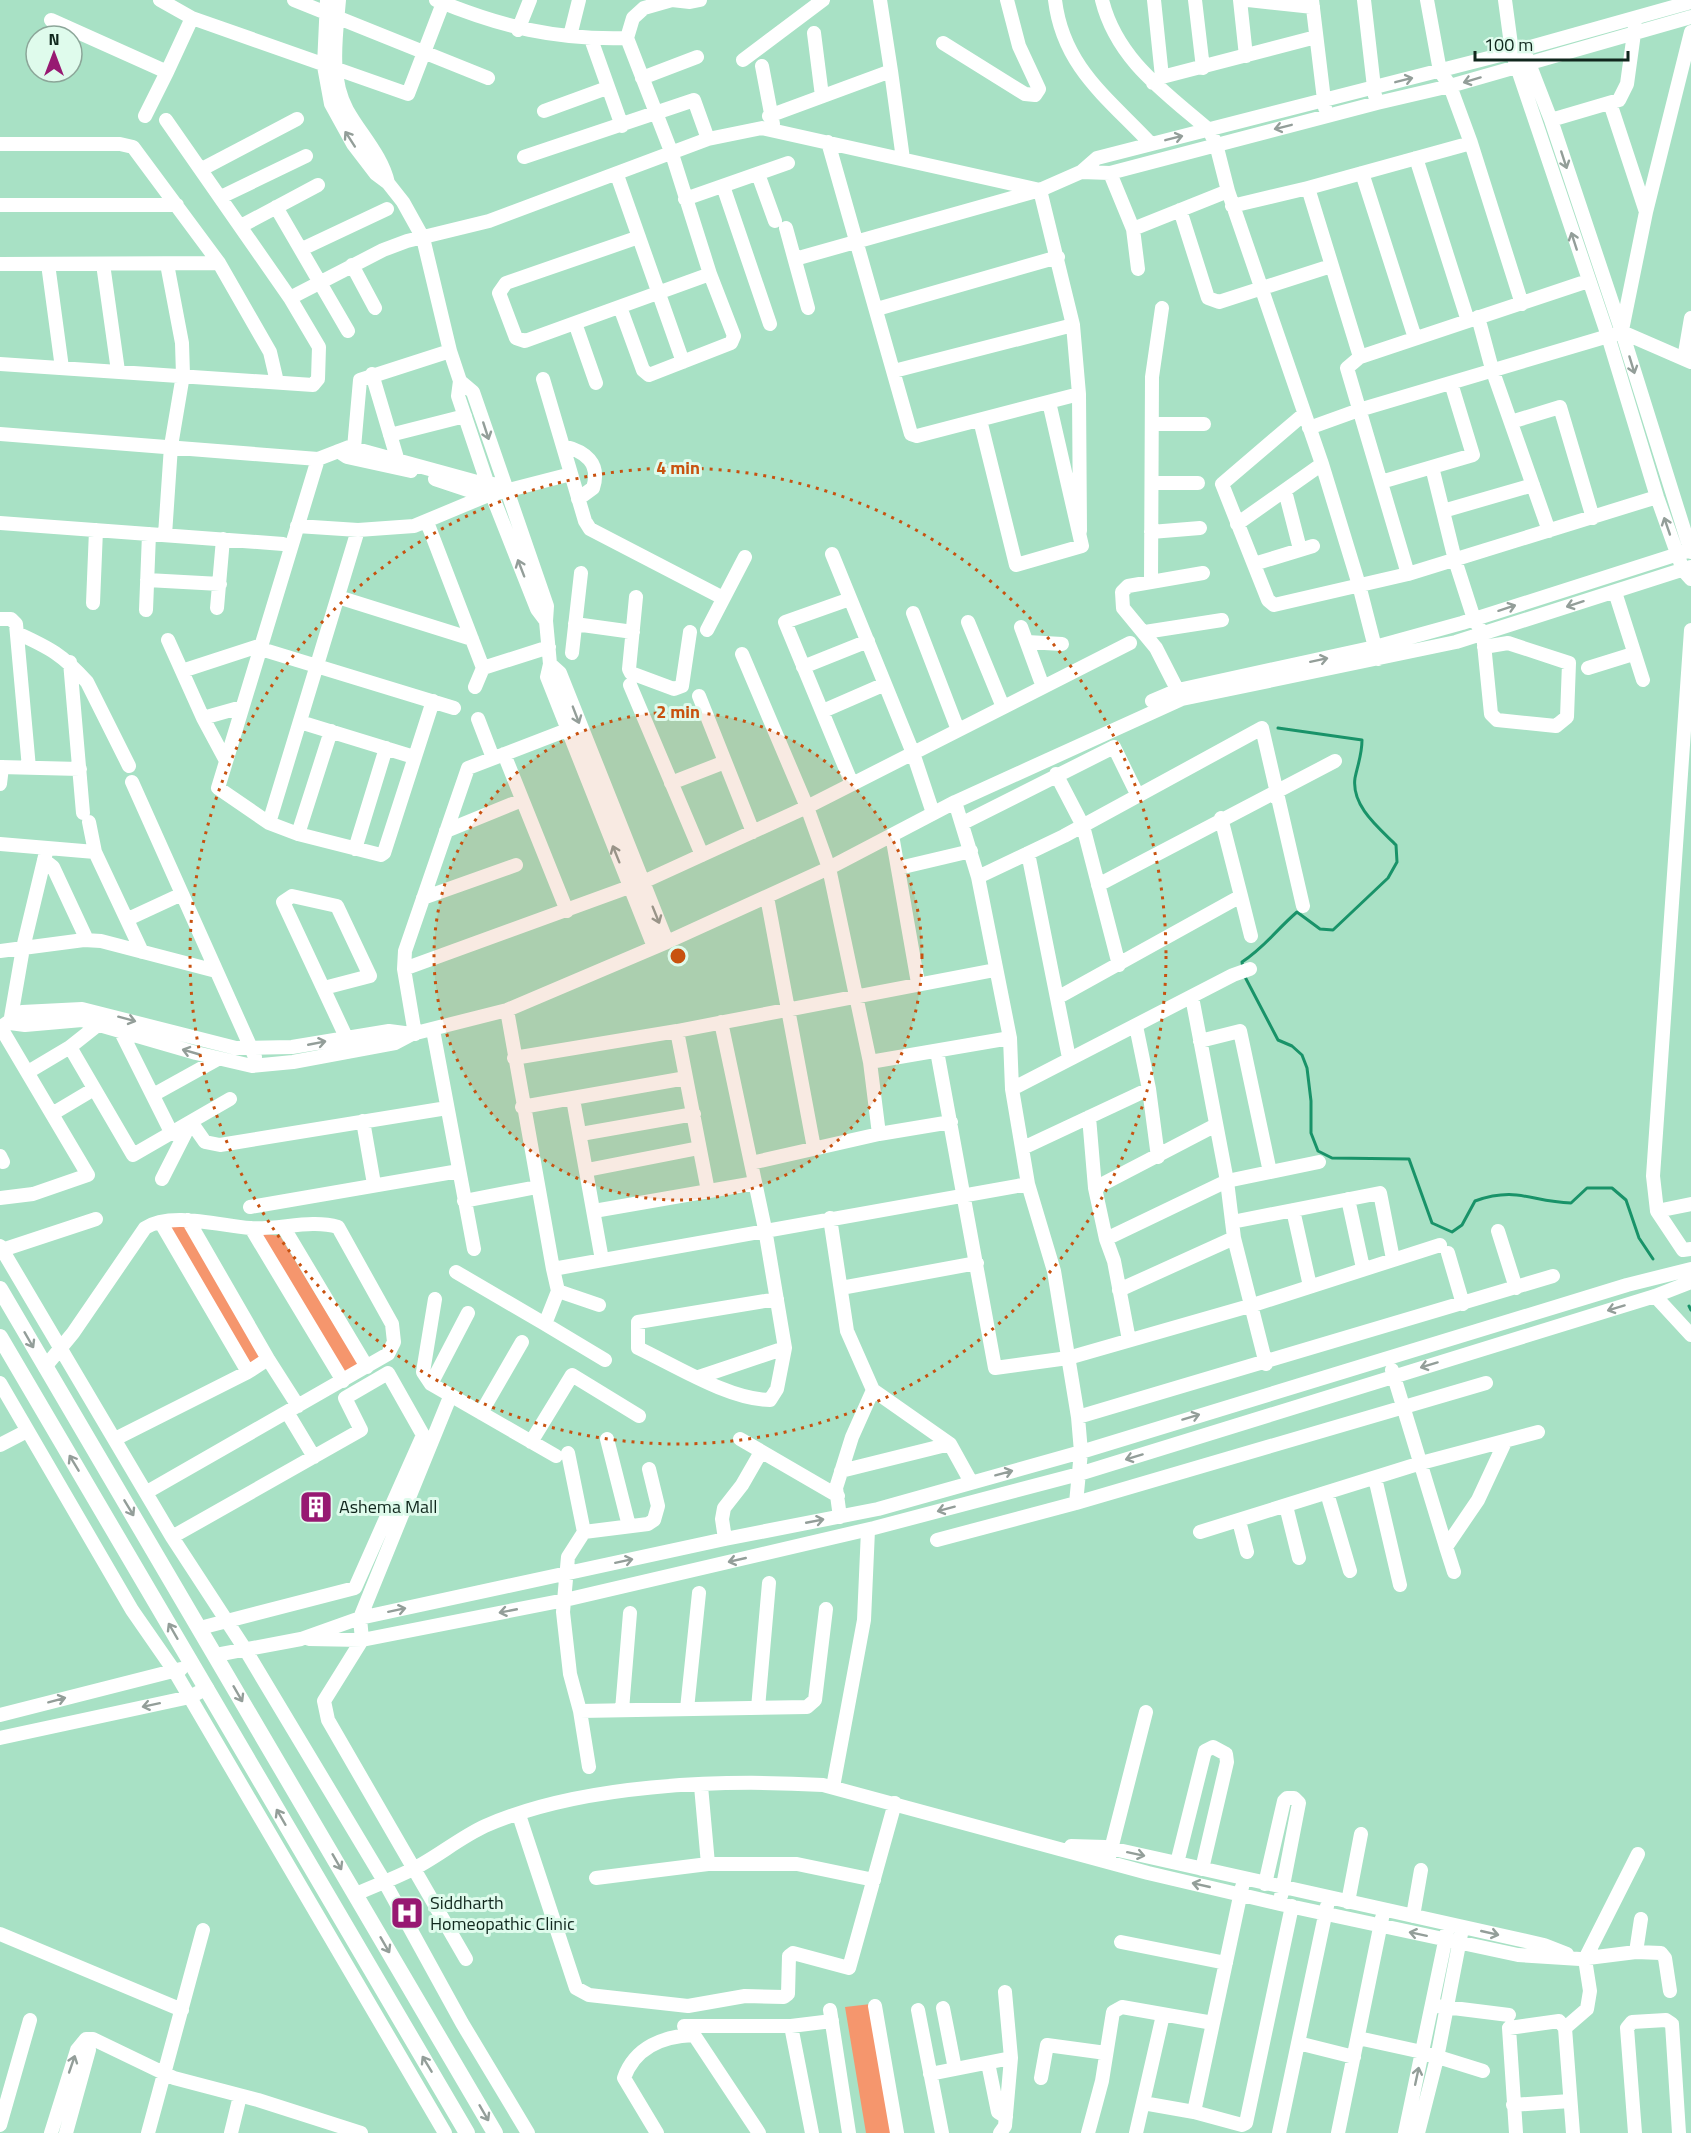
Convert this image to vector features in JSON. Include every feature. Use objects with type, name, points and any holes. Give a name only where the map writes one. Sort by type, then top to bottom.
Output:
[{"type":"main road","points":[[0,1289],[495,2133]]},
{"type":"main road","points":[[0,1337],[467,2133]]},
{"type":"street","points":[[160,0],[192,18],[408,94],[439,2],[519,30],[591,39],[627,38]]},
{"type":"street","points":[[294,0],[331,10],[488,78]]},
{"type":"street","points":[[339,0],[331,10],[329,68],[342,100],[385,168],[388,183],[409,210],[423,238],[450,351],[460,381],[458,396],[495,490],[537,609],[546,621],[550,663],[547,677],[567,730],[636,884]]},
{"type":"street","points":[[519,30],[530,0]]},
{"type":"street","points":[[570,36],[579,0]]},
{"type":"street","points":[[620,307],[643,370],[649,375],[731,343],[734,336],[710,274],[672,154],[627,38],[633,18],[644,8],[672,0],[690,2],[699,0]]},
{"type":"street","points":[[743,60],[823,0]]},
{"type":"street","points":[[880,0],[903,159]]},
{"type":"street","points":[[943,43],[1025,94],[1035,96],[1039,89],[1038,82],[1019,46],[1007,0]]},
{"type":"street","points":[[1055,0],[1062,31],[1083,75],[1151,144]]},
{"type":"street","points":[[1102,0],[1114,31],[1132,63],[1158,80],[1209,130],[1216,144],[1232,206],[1322,464],[1377,653]]},
{"type":"street","points":[[1154,0],[1158,80]]},
{"type":"street","points":[[1195,0],[1203,68]]},
{"type":"street","points":[[1240,0],[1246,56]]},
{"type":"street","points":[[1248,0],[1312,3],[1323,102],[1328,116]]},
{"type":"street","points":[[1364,0],[1377,103]]},
{"type":"street","points":[[1427,0],[1440,71],[1450,86],[1471,143],[1522,304]]},
{"type":"street","points":[[1504,0],[1510,29],[1587,281],[1615,334],[1657,497],[1687,551]]},
{"type":"street","points":[[795,260],[1040,190],[1074,175],[1097,158],[1440,71],[1520,57],[1634,25],[1691,2]]},
{"type":"street","points":[[1634,25],[1691,17]]},
{"type":"street","points":[[146,116],[192,18]]},
{"type":"street","points":[[51,20],[167,72]]},
{"type":"street","points":[[1551,120],[1619,100],[1627,84],[1634,25]]},
{"type":"street","points":[[1615,334],[1691,32]]},
{"type":"street","points":[[814,33],[822,96]]},
{"type":"street","points":[[1158,80],[1316,37]]},
{"type":"street","points":[[591,39],[622,126]]},
{"type":"street","points":[[642,78],[697,57]]},
{"type":"street","points":[[1074,175],[1110,173],[1216,144],[1450,86],[1520,57]]},
{"type":"street","points":[[4,1026],[73,1020],[99,1024],[218,1059],[257,1066],[293,1062],[395,1043],[413,1034],[507,1010],[660,945],[829,868],[955,802],[1125,723],[1155,704],[1176,696],[1377,653],[1483,640],[1615,591],[1688,572],[1687,551],[1615,334],[1551,120],[1520,57]]},
{"type":"street","points":[[762,66],[770,116],[776,131]]},
{"type":"street","points":[[770,116],[891,72]]},
{"type":"street","points":[[544,111],[607,88]]},
{"type":"street","points":[[524,157],[694,100],[708,139]]},
{"type":"street","points":[[1610,103],[1646,212]]},
{"type":"street","points":[[202,169],[297,119]]},
{"type":"street","points":[[0,364],[312,385],[318,379],[319,347],[290,298],[166,120]]},
{"type":"street","points":[[290,298],[383,250],[489,221],[617,175],[708,139],[762,128],[1040,190]]},
{"type":"street","points":[[828,142],[911,434],[917,436],[1079,394]]},
{"type":"street","points":[[1232,206],[1308,188],[1471,143]]},
{"type":"street","points":[[0,144],[126,144],[137,151],[219,263],[270,352],[277,382]]},
{"type":"street","points":[[221,197],[306,156]]},
{"type":"street","points":[[1416,158],[1549,531]]},
{"type":"street","points":[[685,199],[788,163]]},
{"type":"street","points":[[1110,173],[1133,229],[1138,269]]},
{"type":"street","points":[[1362,173],[1415,338]]},
{"type":"street","points":[[758,174],[795,260],[808,308]]},
{"type":"street","points":[[617,175],[683,362]]},
{"type":"street","points":[[241,226],[318,185]]},
{"type":"street","points":[[723,186],[770,324]]},
{"type":"street","points":[[1308,188],[1360,357]]},
{"type":"street","points":[[1040,190],[1073,325],[1079,394],[1080,531]]},
{"type":"street","points":[[1133,229],[1228,191]]},
{"type":"street","points":[[0,205],[177,205]]},
{"type":"street","points":[[276,207],[348,331]]},
{"type":"street","points":[[302,249],[387,209]]},
{"type":"street","points":[[1180,210],[1208,298],[1219,302],[1331,266]]},
{"type":"street","points":[[639,237],[501,287],[499,293],[519,341],[710,274]]},
{"type":"street","points":[[877,309],[1058,257]]},
{"type":"street","points":[[0,264],[219,263]]},
{"type":"street","points":[[48,264],[62,368]]},
{"type":"street","points":[[103,264],[118,371]]},
{"type":"street","points":[[165,535],[171,446],[183,375],[182,343],[167,264]]},
{"type":"street","points":[[352,265],[375,308]]},
{"type":"street","points":[[1408,574],[1347,368],[1360,357],[1587,281]]},
{"type":"street","points":[[1151,581],[1153,357],[1162,308]]},
{"type":"street","points":[[1309,428],[1492,369],[1615,334],[1687,361],[1691,318]]},
{"type":"street","points":[[575,323],[597,383]]},
{"type":"street","points":[[894,371],[1073,325]]},
{"type":"street","points":[[354,448],[358,386],[363,377],[450,351]]},
{"type":"street","points":[[372,374],[397,458]]},
{"type":"street","points":[[543,379],[585,521],[594,534],[723,598]]},
{"type":"street","points":[[460,381],[473,392],[495,490]]},
{"type":"street","points":[[1381,482],[1473,454],[1451,383]]},
{"type":"street","points":[[981,420],[1016,565],[1082,546],[1049,402]]},
{"type":"street","points":[[1511,422],[1560,407],[1593,518]]},
{"type":"street","points":[[1304,414],[1224,480],[1222,489],[1268,600],[1274,605],[1408,574],[1657,497]]},
{"type":"street","points":[[390,435],[465,416]]},
{"type":"street","points":[[1152,424],[1204,424]]},
{"type":"street","points":[[0,434],[318,459],[338,451],[354,448],[397,458],[495,490]]},
{"type":"street","points":[[563,446],[581,450],[590,457],[593,464],[595,477],[593,488],[578,499]]},
{"type":"street","points":[[338,451],[347,458],[495,490]]},
{"type":"street","points":[[318,459],[218,782],[220,790],[269,824],[377,855],[384,853],[434,701]]},
{"type":"street","points":[[1237,524],[1322,464]]},
{"type":"street","points":[[1432,467],[1455,560],[1483,640],[1493,718],[1556,726],[1564,722],[1567,717],[1569,663],[1508,643],[1483,640]]},
{"type":"street","points":[[297,526],[358,530],[403,527],[427,522],[495,490],[571,474]]},
{"type":"street","points":[[1152,483],[1198,483]]},
{"type":"street","points":[[1443,511],[1533,485]]},
{"type":"street","points":[[1254,564],[1306,547],[1285,491]]},
{"type":"street","points":[[427,522],[483,668],[475,687]]},
{"type":"street","points":[[0,523],[283,544]]},
{"type":"street","points":[[1151,532],[1200,528]]},
{"type":"street","points":[[93,603],[96,530]]},
{"type":"street","points":[[269,824],[358,530]]},
{"type":"street","points":[[146,610],[149,534]]},
{"type":"street","points":[[218,608],[223,539]]},
{"type":"street","points":[[1377,653],[1474,619],[1687,551]]},
{"type":"street","points":[[832,554],[913,753],[933,813]]},
{"type":"street","points":[[706,630],[745,557]]},
{"type":"street","points":[[483,668],[548,643],[573,647],[582,573]]},
{"type":"street","points":[[1176,696],[1145,632],[1124,608],[1122,592],[1128,586],[1203,573]]},
{"type":"street","points":[[147,580],[220,584]]},
{"type":"street","points":[[1615,591],[1643,680]]},
{"type":"street","points":[[338,597],[472,639]]},
{"type":"street","points":[[636,597],[629,672],[674,688],[684,682],[690,632]]},
{"type":"street","points":[[850,599],[785,622],[852,784]]},
{"type":"street","points":[[913,614],[958,730]]},
{"type":"street","points":[[0,619],[14,620],[17,633],[28,768]]},
{"type":"street","points":[[1145,632],[1222,620]]},
{"type":"street","points":[[968,622],[1003,707]]},
{"type":"street","points":[[575,624],[633,632]]},
{"type":"street","points":[[1022,627],[1043,687]]},
{"type":"street","points":[[1691,630],[1653,1150],[1657,1211],[1687,1250],[1691,1264]]},
{"type":"street","points":[[17,633],[48,647],[70,662],[87,682],[129,766]]},
{"type":"street","points":[[168,640],[203,718],[225,759]]},
{"type":"street","points":[[803,667],[868,641]]},
{"type":"street","points":[[1027,642],[1062,644]]},
{"type":"street","points":[[404,969],[636,884],[702,855],[807,807],[1130,643]]},
{"type":"street","points":[[182,671],[261,647],[454,708]]},
{"type":"street","points":[[742,654],[807,807],[829,868],[870,1062],[879,1134]]},
{"type":"street","points":[[1588,668],[1633,654]]},
{"type":"street","points":[[70,662],[86,818],[95,852],[142,952]]},
{"type":"street","points":[[550,663],[560,673],[660,945]]},
{"type":"street","points":[[823,711],[885,684]]},
{"type":"street","points":[[630,685],[702,855]]},
{"type":"street","points":[[699,696],[753,832]]},
{"type":"street","points":[[203,718],[242,707]]},
{"type":"street","points":[[478,719],[522,800],[567,910]]},
{"type":"street","points":[[300,722],[414,757]]},
{"type":"street","points":[[978,877],[1083,826],[1262,728],[1278,788],[1303,906]]},
{"type":"street","points":[[413,1034],[404,969],[405,951],[468,768],[567,730]]},
{"type":"street","points":[[298,834],[331,731]]},
{"type":"street","points":[[963,823],[1056,774],[1114,747],[1138,796]]},
{"type":"street","points":[[355,849],[386,748]]},
{"type":"street","points":[[1098,885],[1221,818],[1335,760]]},
{"type":"street","points":[[671,783],[725,762]]},
{"type":"street","points":[[0,784],[1,767],[80,769]]},
{"type":"street","points":[[1056,774],[1083,826],[1119,965]]},
{"type":"street","points":[[132,782],[216,971],[254,1050],[257,1066]]},
{"type":"street","points":[[446,831],[522,800]]},
{"type":"street","points":[[955,802],[978,877],[1010,1038],[1012,1089],[1028,1184],[1054,1271],[1078,1417],[1081,1452],[1076,1503]]},
{"type":"street","points":[[1221,818],[1251,936]]},
{"type":"street","points":[[892,835],[918,983]]},
{"type":"street","points":[[0,844],[46,854],[95,852]]},
{"type":"street","points":[[899,868],[971,851]]},
{"type":"street","points":[[1028,853],[1069,1058]]},
{"type":"street","points":[[46,854],[87,940]]},
{"type":"street","points":[[0,1198],[33,1194],[88,1175],[4,1026],[46,854]]},
{"type":"street","points":[[423,898],[516,865]]},
{"type":"street","points":[[128,919],[182,894]]},
{"type":"street","points":[[324,988],[370,976],[337,906],[292,896],[283,902],[346,1037]]},
{"type":"street","points":[[1057,998],[1241,896]]},
{"type":"street","points":[[767,897],[814,1148]]},
{"type":"street","points":[[0,951],[87,940],[216,971]]},
{"type":"street","points":[[1012,1089],[1233,975],[1250,969]]},
{"type":"street","points":[[514,1058],[677,1031],[995,970]]},
{"type":"street","points":[[1192,997],[1227,1181],[1234,1238],[1253,1305],[1266,1364]]},
{"type":"street","points":[[4,1026],[22,1012],[81,1009],[236,1048],[254,1050],[292,1047],[389,1031],[413,1034]]},
{"type":"street","points":[[507,1010],[522,1107],[558,1291],[545,1324]]},
{"type":"street","points":[[721,1022],[765,1229],[777,1299],[785,1348],[777,1389],[770,1400],[758,1400],[729,1392],[638,1348],[638,1322],[777,1299]]},
{"type":"street","points":[[28,1072],[70,1047],[99,1024]]},
{"type":"street","points":[[1136,1026],[1149,1089],[1158,1157]]},
{"type":"street","points":[[120,1030],[172,1134]]},
{"type":"street","points":[[433,1030],[474,1250]]},
{"type":"street","points":[[677,1031],[708,1191]]},
{"type":"street","points":[[1200,1041],[1240,1031],[1270,1172]]},
{"type":"street","points":[[870,1062],[1010,1038]]},
{"type":"street","points":[[70,1047],[133,1155],[230,1098]]},
{"type":"street","points":[[937,1051],[996,1368],[1068,1358],[1253,1305],[1393,1259],[1444,1249],[1463,1304]]},
{"type":"street","points":[[153,1095],[218,1059]]},
{"type":"street","points":[[522,1107],[686,1078]]},
{"type":"street","points":[[52,1114],[94,1089]]},
{"type":"street","points":[[1023,1148],[1149,1089]]},
{"type":"street","points":[[573,1098],[602,1260]]},
{"type":"street","points":[[191,1122],[205,1142],[219,1145],[447,1108]]},
{"type":"street","points":[[580,1134],[694,1114]]},
{"type":"street","points":[[1089,1117],[1095,1188],[1129,1340]]},
{"type":"street","points":[[363,1121],[374,1184]]},
{"type":"street","points":[[162,1179],[191,1122]]},
{"type":"street","points":[[751,1163],[879,1134],[951,1122]]},
{"type":"street","points":[[1095,1188],[1216,1125]]},
{"type":"street","points":[[587,1170],[699,1148]]},
{"type":"street","points":[[1106,1239],[1227,1181],[1319,1162]]},
{"type":"street","points":[[250,1207],[459,1171]]},
{"type":"street","points":[[594,1211],[755,1183]]},
{"type":"street","points":[[553,1269],[765,1229],[1028,1184]]},
{"type":"street","points":[[464,1201],[537,1187]]},
{"type":"street","points":[[1232,1222],[1380,1193],[1393,1259]]},
{"type":"street","points":[[1348,1199],[1363,1268]]},
{"type":"street","points":[[1657,1211],[1691,1204]]},
{"type":"street","points":[[1293,1210],[1310,1286]]},
{"type":"street","points":[[830,1218],[847,1331],[873,1390],[950,1444],[971,1482]]},
{"type":"street","points":[[96,1219],[1,1248],[172,1537],[245,1649],[384,1881],[462,2023],[526,2132]]},
{"type":"street","points":[[188,1220],[268,1359],[314,1457]]},
{"type":"street","points":[[45,1367],[62,1348],[145,1228],[155,1222],[188,1220],[251,1228],[284,1228],[326,1223],[338,1227],[392,1324],[394,1342],[388,1354],[147,1492]]},
{"type":"street","points":[[161,1223],[248,1372]]},
{"type":"street","points":[[251,1228],[343,1381]]},
{"type":"street","points":[[284,1228],[367,1368]]},
{"type":"street","points":[[1498,1231],[1516,1288]]},
{"type":"street","points":[[1119,1290],[1234,1238]]},
{"type":"street","points":[[841,1288],[976,1263]]},
{"type":"street","points":[[216,1655],[301,1639],[360,1618],[725,1539],[878,1509],[1081,1452],[1627,1285],[1691,1269]]},
{"type":"street","points":[[456,1272],[605,1360]]},
{"type":"street","points":[[1078,1417],[1266,1364],[1553,1276]]},
{"type":"street","points":[[301,1639],[362,1640],[565,1600],[868,1530],[1079,1474],[1174,1446],[1655,1296],[1691,1282]]},
{"type":"street","points":[[558,1291],[599,1305]]},
{"type":"street","points":[[1655,1296],[1691,1335]]},
{"type":"street","points":[[435,1299],[423,1372],[430,1384],[531,1442],[562,1455],[584,1532],[568,1557],[563,1612],[570,1674],[580,1711],[589,1767]]},
{"type":"street","points":[[430,1384],[468,1313]]},
{"type":"street","points":[[480,1413],[522,1342]]},
{"type":"street","points":[[699,1377],[785,1348]]},
{"type":"street","points":[[1390,1358],[1393,1376],[1454,1572]]},
{"type":"street","points":[[115,1440],[248,1372],[268,1359]]},
{"type":"street","points":[[172,1537],[361,1430],[345,1398],[388,1373],[423,1435],[355,1588],[200,1628]]},
{"type":"street","points":[[531,1442],[572,1375],[639,1416]]},
{"type":"street","points":[[0,1383],[132,1610],[190,1697],[445,2133]]},
{"type":"street","points":[[937,1540],[1076,1503],[1486,1383]]},
{"type":"street","points":[[840,1517],[836,1488],[852,1437],[873,1390]]},
{"type":"street","points":[[450,1396],[360,1618],[362,1640],[324,1701],[328,1720],[465,1959]]},
{"type":"street","points":[[1168,1424],[1174,1446]]},
{"type":"street","points":[[0,1445],[27,1431]]},
{"type":"street","points":[[1200,1532],[1421,1463],[1538,1432]]},
{"type":"street","points":[[607,1439],[629,1526]]},
{"type":"street","points":[[740,1439],[838,1496]]},
{"type":"street","points":[[1446,1547],[1478,1500],[1505,1442]]},
{"type":"street","points":[[841,1471],[950,1444]]},
{"type":"street","points":[[725,1539],[722,1519],[724,1508],[742,1485],[761,1452]]},
{"type":"street","points":[[584,1532],[648,1524],[657,1515],[658,1506],[649,1469]]},
{"type":"street","points":[[1375,1478],[1400,1585]]},
{"type":"street","points":[[1327,1493],[1350,1571]]},
{"type":"street","points":[[1287,1506],[1299,1558]]},
{"type":"street","points":[[878,1509],[882,1526]]},
{"type":"street","points":[[1239,1521],[1247,1552]]},
{"type":"street","points":[[833,1787],[864,1620],[868,1530]]},
{"type":"street","points":[[758,1708],[769,1583]]},
{"type":"street","points":[[687,1709],[699,1593]]},
{"type":"street","points":[[580,1711],[807,1707],[815,1700],[826,1609]]},
{"type":"street","points":[[622,1710],[630,1613]]},
{"type":"street","points":[[0,1715],[175,1672],[192,1665]]},
{"type":"street","points":[[0,1738],[190,1697],[207,1688]]},
{"type":"street","points":[[1109,1855],[1146,1712]]},
{"type":"street","points":[[1177,1863],[1205,1750],[1213,1747],[1226,1754],[1227,1762],[1202,1869]]},
{"type":"street","points":[[356,1894],[412,1870],[486,1826],[568,1799],[701,1786],[771,1782],[833,1787],[1057,1846],[1177,1863],[1544,1945],[1582,1959]]},
{"type":"street","points":[[701,1786],[708,1864]]},
{"type":"street","points":[[1143,2103],[1194,2112],[1242,2125],[1246,2123],[1286,1905],[1283,1888],[1299,1803],[1294,1798],[1287,1798],[1284,1802],[1265,1884]]},
{"type":"street","points":[[519,1815],[576,1988],[589,1995],[688,2006],[745,1996],[784,1997],[788,1994],[789,1956],[793,1953],[849,1968],[895,1803]]},
{"type":"street","points":[[1348,1902],[1361,1834]]},
{"type":"street","points":[[1564,2028],[1587,2009],[1590,2001],[1582,1959],[1638,1854]]},
{"type":"street","points":[[1109,1855],[1240,1894],[1518,1955],[1582,1959],[1636,1952],[1661,1953],[1665,1958],[1670,1991]]},
{"type":"street","points":[[596,1878],[708,1864],[796,1864],[874,1880]]},
{"type":"street","points":[[1413,1916],[1421,1870]]},
{"type":"street","points":[[1194,2112],[1244,1879]]},
{"type":"street","points":[[1280,2133],[1329,1898]]},
{"type":"street","points":[[317,1913],[332,1904]]},
{"type":"street","points":[[1338,2133],[1384,1910]]},
{"type":"street","points":[[1636,1952],[1641,1919]]},
{"type":"street","points":[[1418,2133],[1422,2052],[1439,2007],[1456,1925]]},
{"type":"street","points":[[148,2133],[166,2074],[203,1930]]},
{"type":"street","points":[[0,1934],[182,2010]]},
{"type":"street","points":[[1121,1942],[1226,1963]]},
{"type":"street","points":[[1000,2133],[1006,2117],[1011,2058],[1005,1992]]},
{"type":"street","points":[[875,2006],[897,2133]]},
{"type":"street","points":[[1088,2133],[1113,2012],[1122,2007],[1213,2023]]},
{"type":"street","points":[[1439,2007],[1509,2015]]},
{"type":"street","points":[[1405,2133],[1437,2058],[1439,2007]]},
{"type":"street","points":[[943,2008],[955,2069]]},
{"type":"street","points":[[918,2010],[942,2133]]},
{"type":"street","points":[[684,2026],[791,2026],[831,2015],[849,2133]]},
{"type":"street","points":[[1136,2133],[1163,2015]]},
{"type":"street","points":[[0,2125],[30,2020]]},
{"type":"street","points":[[1635,2133],[1628,2025],[1666,2020],[1672,2024],[1679,2133]]},
{"type":"street","points":[[1516,2133],[1509,2028],[1559,2021],[1564,2028],[1573,2133]]},
{"type":"street","points":[[791,2026],[812,2133]]},
{"type":"street","points":[[657,2133],[624,2078],[628,2067],[639,2053],[671,2036],[694,2035],[759,2133]]},
{"type":"street","points":[[1358,2038],[1422,2052],[1483,2071]]},
{"type":"street","points":[[86,2039],[99,2040],[166,2074],[337,2129],[361,2133]]},
{"type":"street","points":[[51,2133],[76,2050],[86,2039]]},
{"type":"street","points":[[66,2133],[89,2050],[86,2039]]},
{"type":"street","points":[[1298,2043],[1354,2057]]},
{"type":"street","points":[[1041,2078],[1047,2045],[1106,2053]]},
{"type":"street","points":[[930,2074],[1011,2058]]},
{"type":"street","points":[[988,2063],[998,2112],[1006,2117]]},
{"type":"street","points":[[231,2133],[240,2096]]},
{"type":"street","points":[[1513,2105],[1570,2101]]},
{"type":"street","points":[[59,2102],[73,2106]]},
{"type":"shaded area","points":[[186,1224],[261,1356],[250,1365],[168,1225]]},
{"type":"shaded area","points":[[258,1233],[280,1236],[360,1367],[345,1375]]},
{"type":"shaded area","points":[[871,2004],[894,2133],[866,2133],[845,2007]]},
{"type":"waterway","points":[[1243,968],[1242,962],[1258,950],[1297,912],[1320,929],[1333,930],[1388,878],[1397,862],[1396,845],[1368,816],[1357,798],[1355,778],[1362,740],[1278,728]]},
{"type":"waterway","points":[[1244,975],[1278,1040],[1292,1046],[1302,1055],[1307,1068],[1311,1101],[1311,1133],[1318,1151],[1332,1158],[1409,1159],[1432,1223],[1452,1232],[1462,1225],[1475,1201],[1514,1195],[1571,1203],[1587,1188],[1612,1188],[1626,1200],[1639,1238],[1653,1259]]},
{"type":"waterway","points":[[1689,1306],[1691,1310]]},
{"type":"place","name":"Ashema Mall","points":[[316,1507]]},
{"type":"place","name":"Siddharth Homeopathic Clinic","points":[[407,1913]]}]
